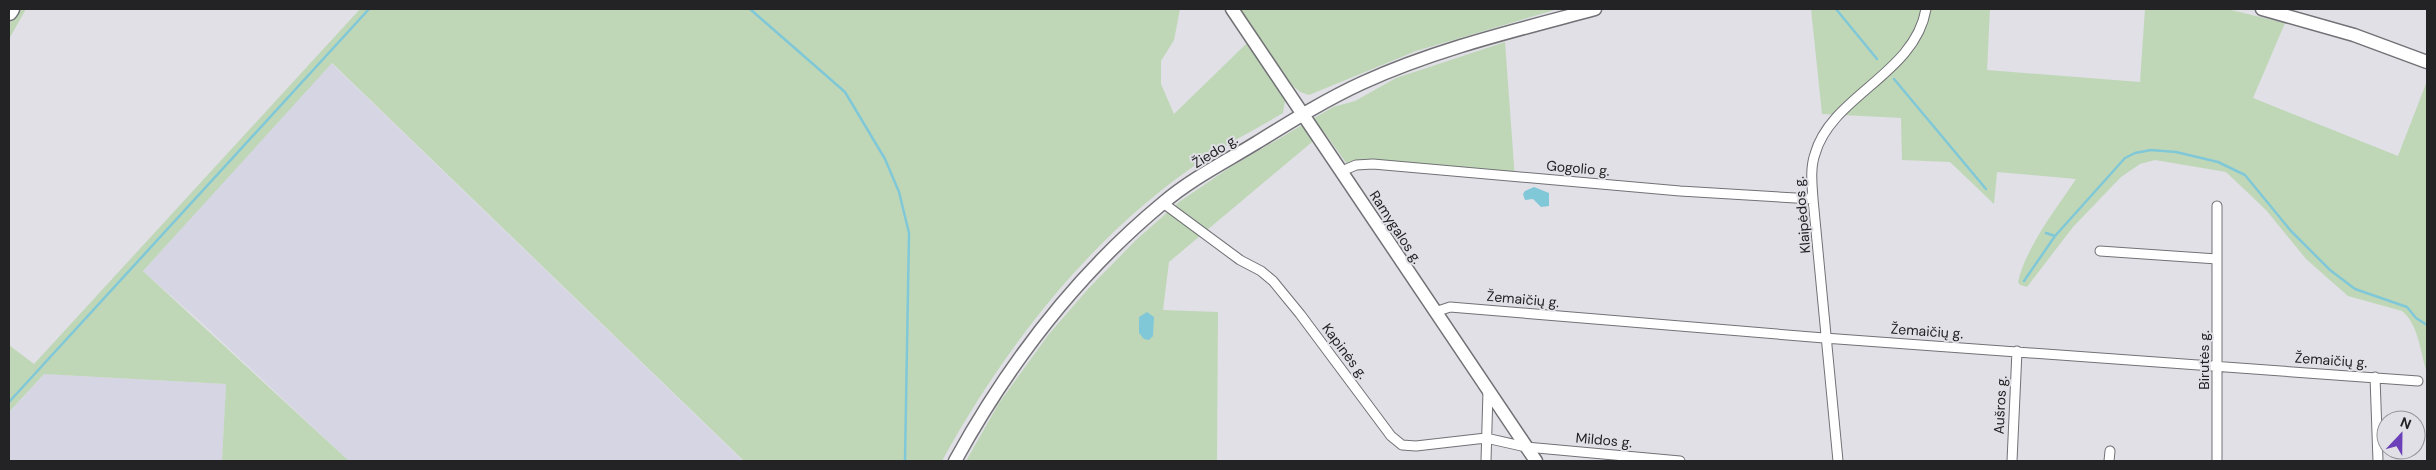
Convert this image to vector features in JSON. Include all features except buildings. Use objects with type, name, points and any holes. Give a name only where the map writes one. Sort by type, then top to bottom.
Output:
[{"type":"street","name":"Ramygalos g.","points":[[1232,9],[1304,113],[1536,461]]},
{"type":"street","name":"Žiedo g.","points":[[955,461],[994,393],[1049,317],[1103,258],[1163,203],[1304,113],[1362,83],[1429,57],[1595,9]]},
{"type":"street","name":"Klaipėdos g.","points":[[1838,461],[1824,338],[1812,166],[1821,137],[1827,128],[1909,48],[1920,31],[1926,9]]},
{"type":"street","points":[[2262,9],[2354,35],[2427,62]]},
{"type":"street","name":"Gogolio g.","points":[[1342,171],[1356,165],[1373,164],[1680,190],[1813,199]]},
{"type":"street","name":"Kapinės g.","points":[[1163,203],[1240,260],[1261,271],[1273,281],[1391,436],[1402,445],[1416,446],[1486,438],[1526,447]]},
{"type":"street","name":"Birutės g.","points":[[2217,206],[2217,461]]},
{"type":"street","points":[[2100,251],[2217,259]]},
{"type":"street","name":"Žemaičių g.","points":[[1435,312],[1450,307],[1824,338],[2218,365],[2418,381]]},
{"type":"street","name":"Aušros g.","points":[[2012,461],[2017,351]]},
{"type":"street","points":[[2375,377],[2378,461]]},
{"type":"street","points":[[1486,461],[1488,391]]},
{"type":"street","name":"Mildos g.","points":[[1526,447],[1680,461]]},
{"type":"street","points":[[2109,461],[2110,451]]},
{"type":"shaded area","points":[[331,63],[743,461],[349,461],[201,322],[143,271]]},
{"type":"shaded area","points":[[44,374],[226,384],[222,461],[9,461],[9,412]]},
{"type":"green space","points":[[18,9],[26,9],[9,39],[9,24]]},
{"type":"green space","points":[[360,9],[1180,9],[1174,40],[1161,61],[1161,84],[1174,114],[1247,43],[1281,91],[1285,100],[1283,113],[1207,157],[1166,187],[1127,220],[1091,255],[1056,293],[995,374],[967,417],[942,461],[744,461],[332,63],[143,271],[349,461],[222,461],[226,384],[44,374],[9,412],[9,345],[34,364]]},
{"type":"green space","points":[[1238,9],[1558,9],[1416,51],[1309,95],[1300,92],[1293,86]]},
{"type":"green space","points":[[1811,9],[1990,9],[1987,70],[2140,82],[2145,9],[2227,9],[2285,23],[2253,98],[2398,156],[2427,81],[2427,373],[2416,331],[2402,311],[2348,296],[2306,259],[2266,210],[2226,172],[2155,160],[2140,164],[2121,177],[2073,227],[2027,287],[2020,285],[2018,282],[2028,255],[2076,179],[1997,172],[1994,204],[1950,162],[1902,160],[1901,118],[1822,114]]},
{"type":"green space","points":[[1505,42],[1515,179],[1372,167],[1352,171],[1324,132],[1169,262],[1163,310],[1218,312],[1217,461],[966,461],[999,403],[1049,334],[1088,289],[1136,240],[1179,202],[1229,168],[1333,107],[1355,101],[1396,78]]},
{"type":"water","points":[[1534,187],[1549,193],[1549,206],[1541,207],[1533,199],[1525,200],[1523,194],[1525,191]]},
{"type":"water","points":[[1147,312],[1154,317],[1153,336],[1149,340],[1144,339],[1139,333],[1139,317]]},
{"type":"waterway","points":[[9,402],[369,9]]},
{"type":"waterway","points":[[750,9],[845,92],[885,159],[899,192],[909,233],[905,461]]},
{"type":"waterway","points":[[1836,9],[1877,59]]},
{"type":"waterway","points":[[1894,79],[1986,189]]},
{"type":"waterway","points":[[2024,281],[2055,236],[2125,158],[2135,153],[2151,150],[2176,152],[2218,162],[2245,175],[2291,231],[2330,270],[2355,289],[2407,307],[2416,318],[2427,325]]},
{"type":"waterway","points":[[2046,233],[2055,236]]}]
